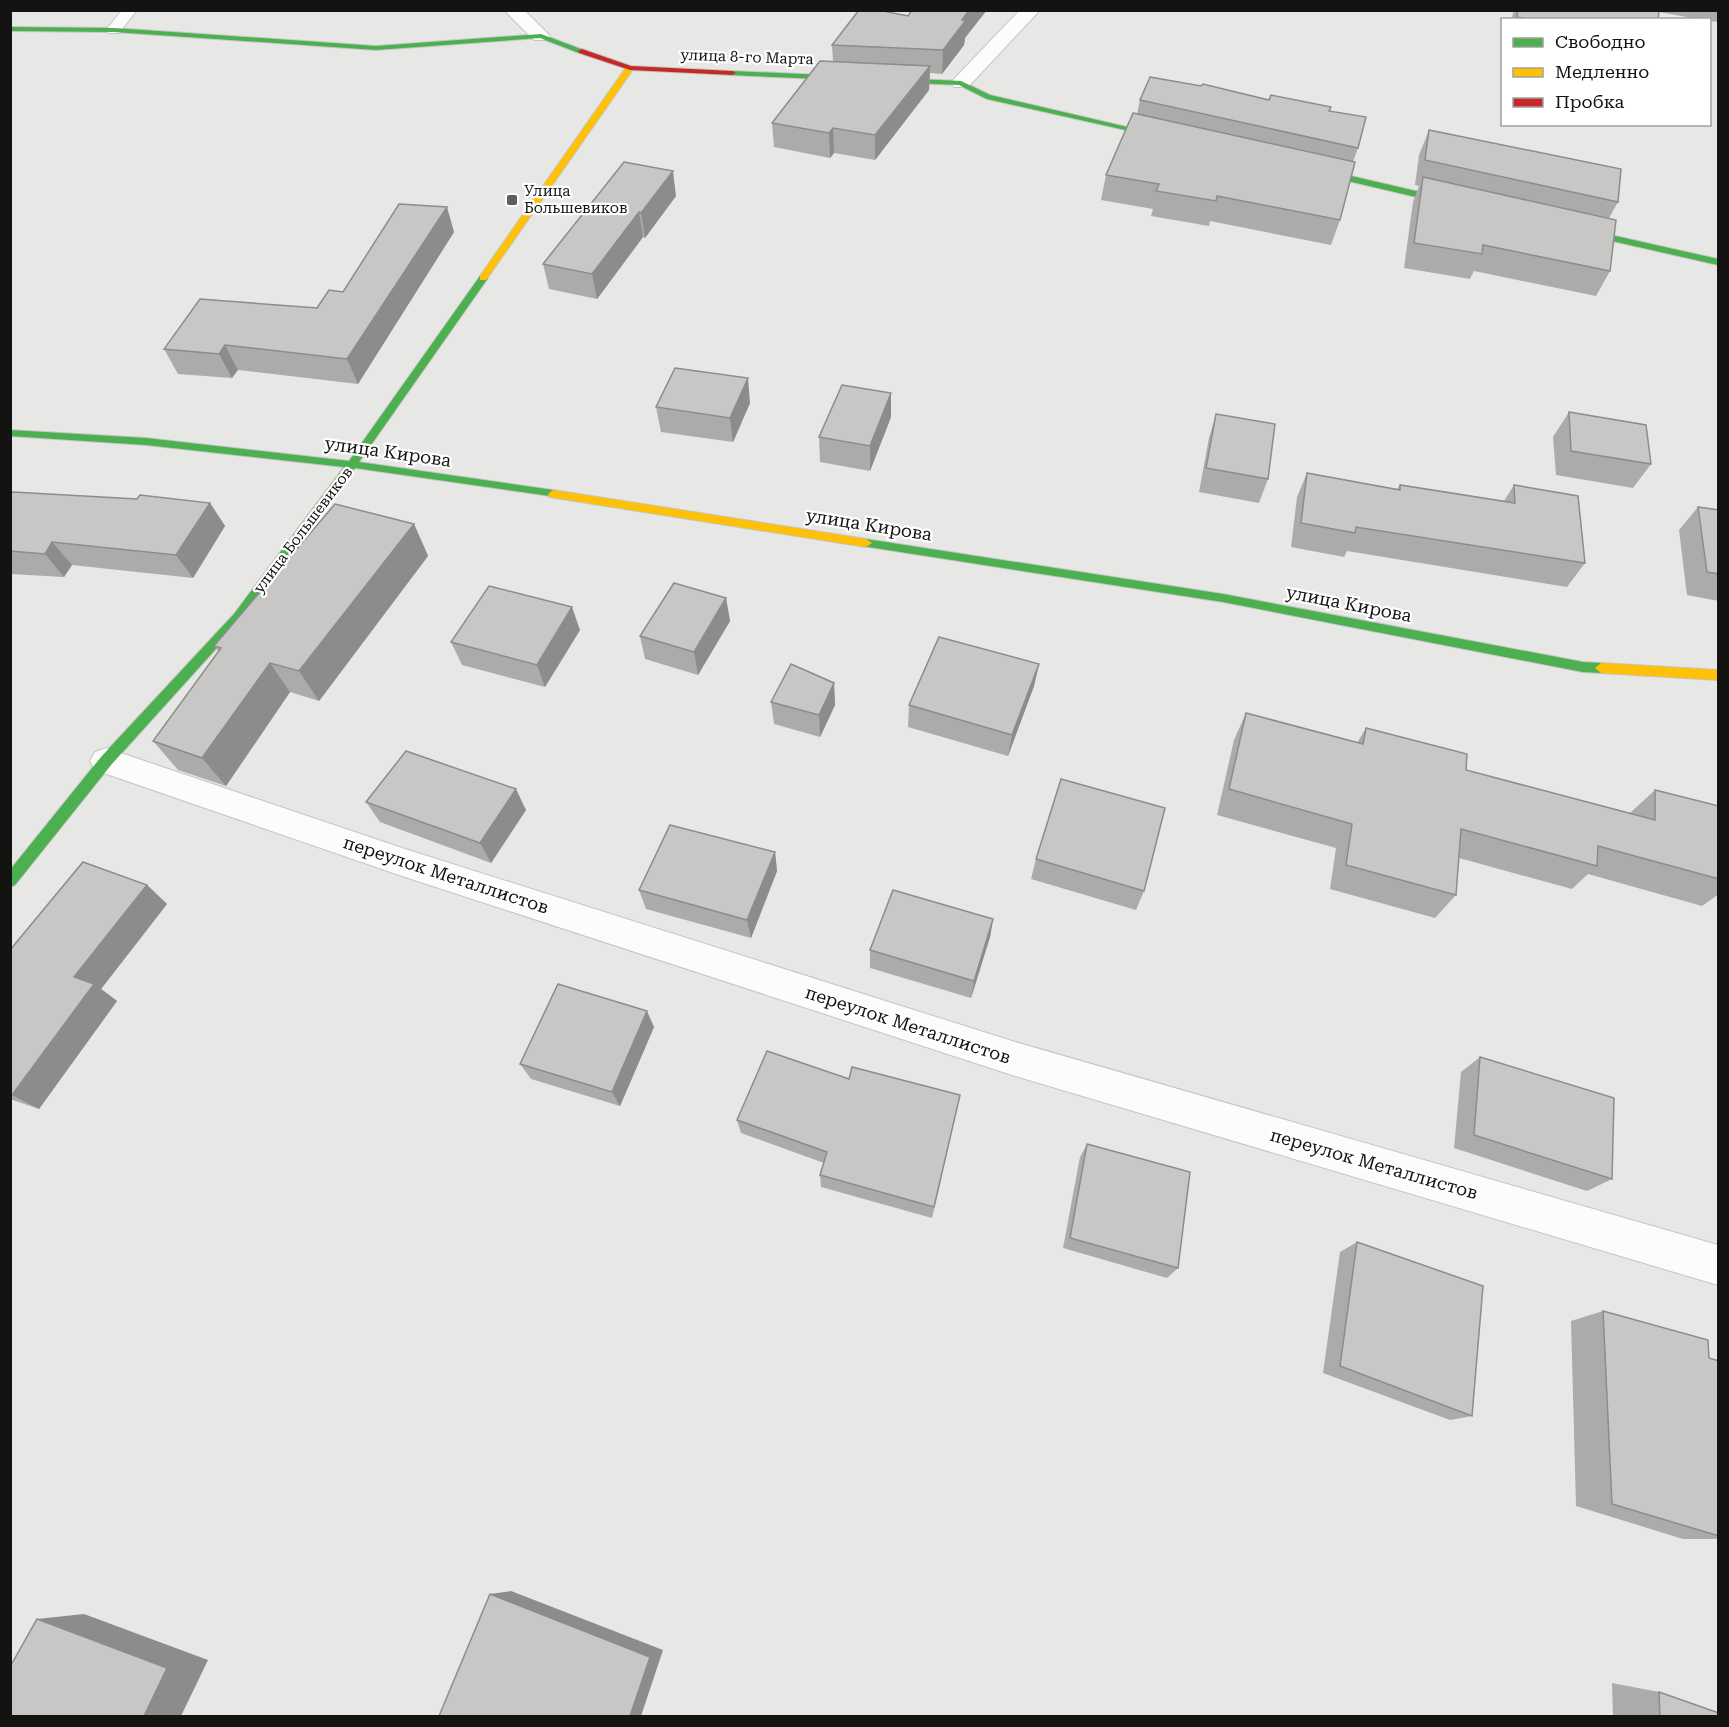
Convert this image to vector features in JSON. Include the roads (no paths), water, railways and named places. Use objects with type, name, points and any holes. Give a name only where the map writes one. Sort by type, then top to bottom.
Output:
[{"type":"street","points":[[513,10],[541,36]]},
{"type":"street","points":[[961,82],[1031,10]]},
{"type":"street","name":"улица 8-го Марта","points":[[10,28],[114,30],[376,48],[541,36],[630,68],[961,82],[987,97],[1184,141]]},
{"type":"street","name":"улица Большевиков","points":[[10,881],[106,761],[238,617],[354,463],[630,68]]},
{"type":"street","points":[[1289,165],[1474,207]]},
{"type":"street","points":[[1556,225],[1719,262]]},
{"type":"street","name":"улица Кирова","points":[[10,433],[63,435],[354,463],[1223,598],[1583,667],[1719,675]]},
{"type":"street","name":"переулок Металлистов","points":[[106,761],[405,863],[1012,1058],[1719,1265]]},
{"type":"lane","points":[[114,30],[130,10]]},
{"type":"place","name":"Улица Большевиков","points":[[512,200]]}]
